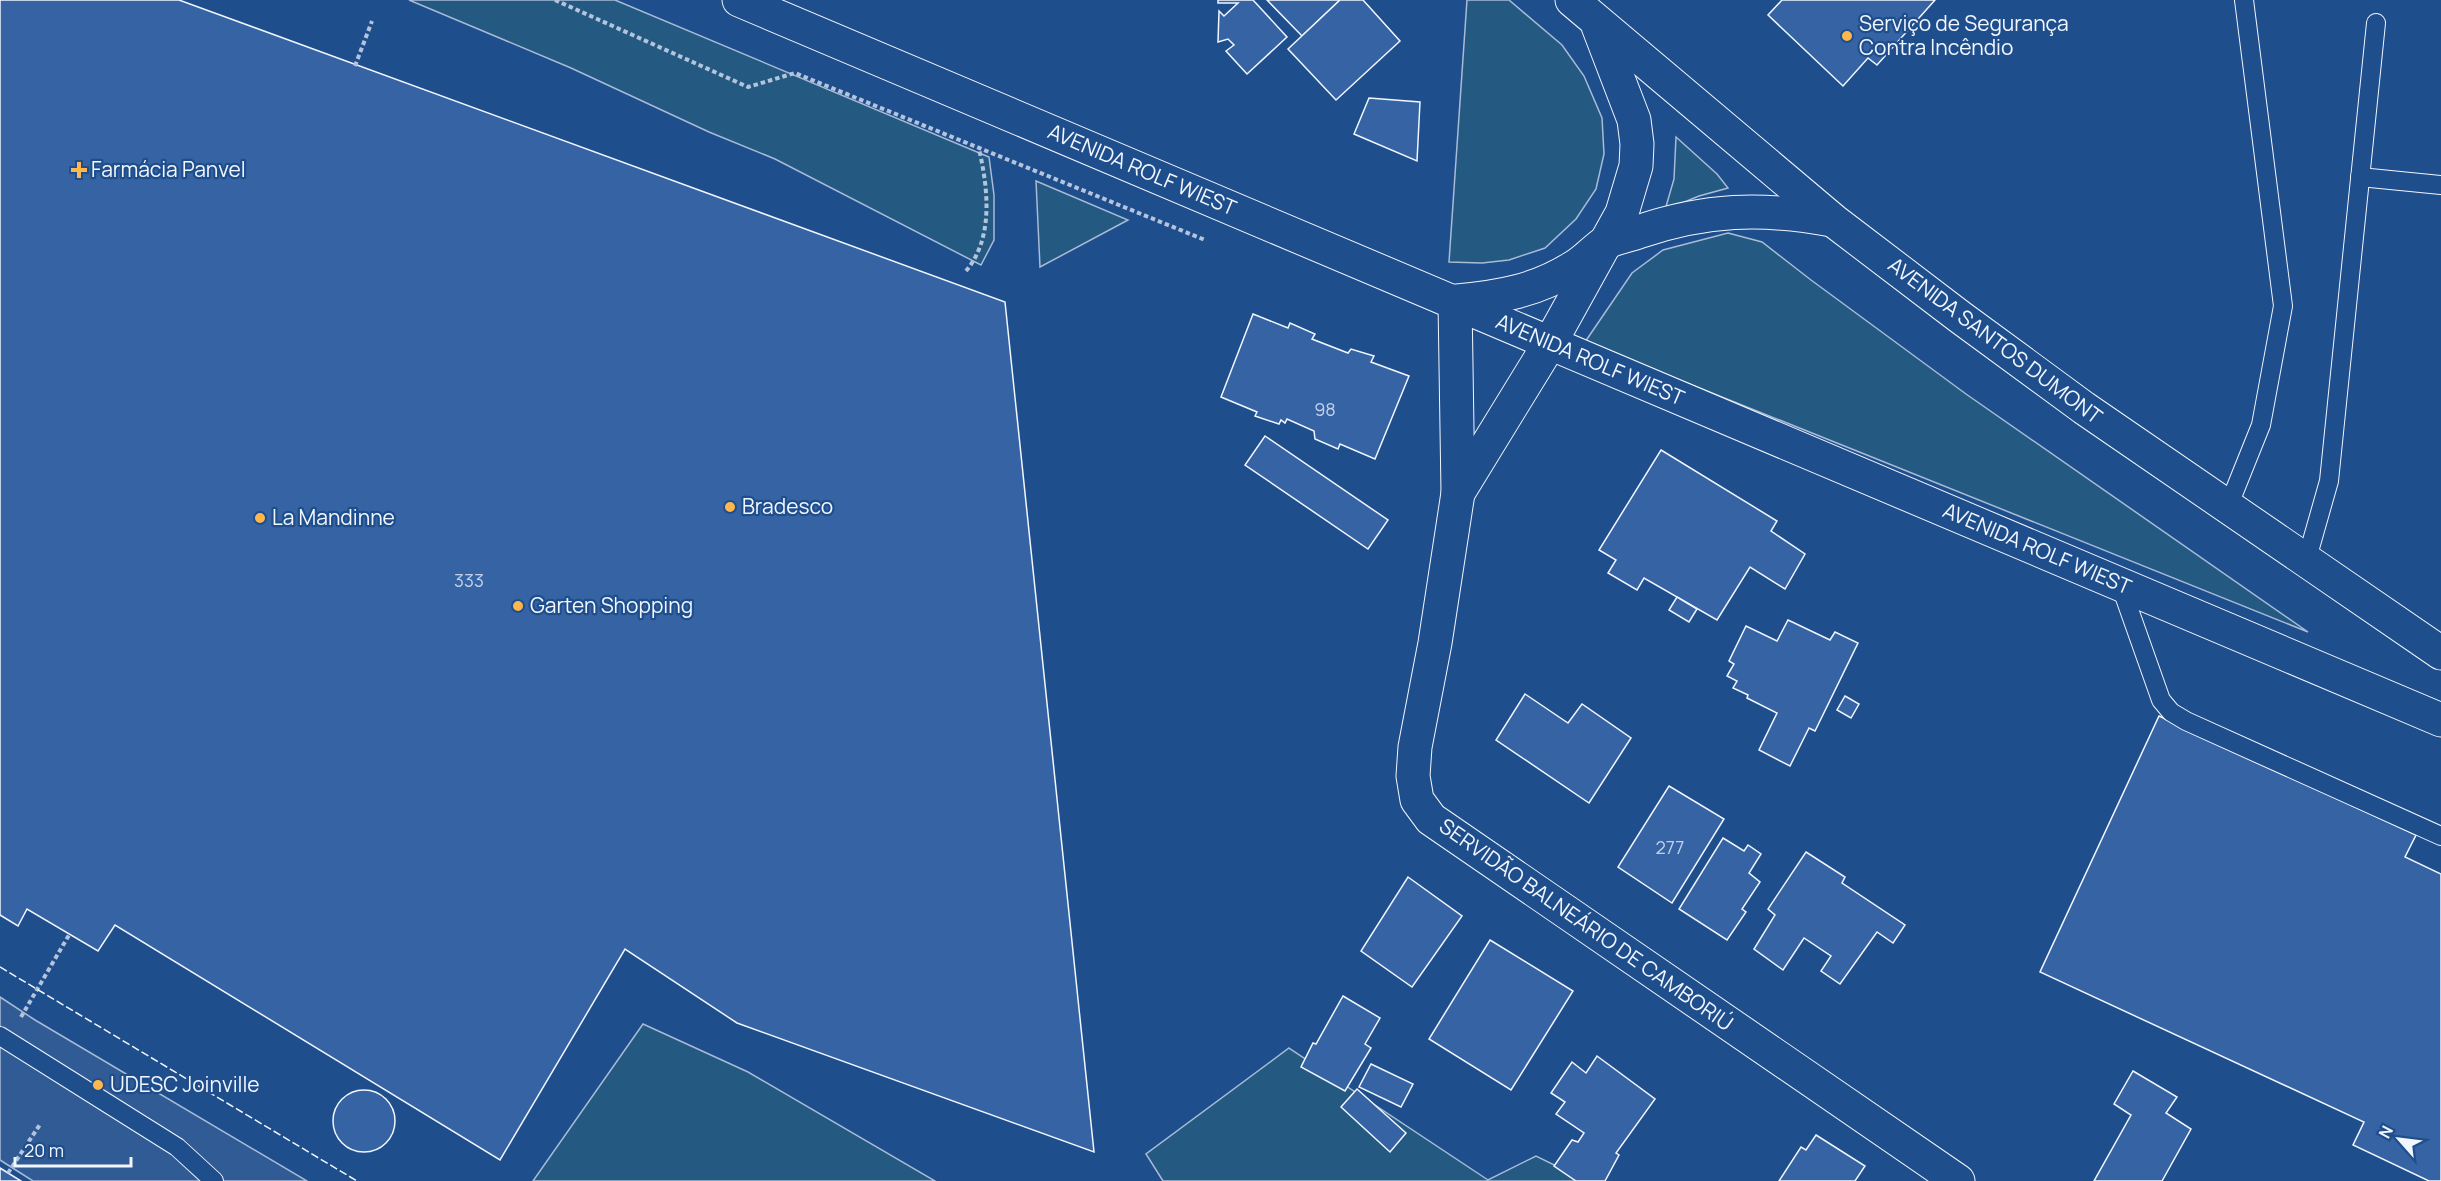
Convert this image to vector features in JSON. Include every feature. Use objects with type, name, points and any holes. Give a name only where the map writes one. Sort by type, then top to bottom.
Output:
[{"type":"main road","name":"AVENIDA ROLF WIEST","points":[[739,0],[2441,720]]},
{"type":"main road","name":"AVENIDA SANTOS DUMONT","points":[[1572,0],[1834,220],[2084,408],[2441,653]]},
{"type":"main road","name":"SERVIDÃO BALNEÁRIO DE CAMBORIÚ","points":[[1458,493],[1550,343],[1622,213],[1630,190],[1636,166],[1637,144],[1634,120],[1596,22]]},
{"type":"main road","points":[[1455,302],[1505,296],[1543,284],[1576,267],[1604,244],[1681,219],[1719,212],[1758,211],[1834,220]]},
{"type":"main road","name":"SERVIDÃO BALNEÁRIO DE CAMBORIÚ","points":[[1455,302],[1458,493],[1435,643],[1414,747],[1413,776],[1417,800],[1431,819],[1958,1181]]},
{"type":"lane","points":[[2228,507],[2261,425],[2283,306],[2244,0]]},
{"type":"lane","points":[[2306,562],[2329,481],[2376,23]]},
{"type":"lane","points":[[2360,177],[2441,184]]},
{"type":"lane","points":[[2120,584],[2162,700],[2171,712],[2186,721],[2441,837]]},
{"type":"lane","points":[[3,1039],[177,1146],[214,1181]]},
{"type":"path","points":[[555,0],[748,87],[795,73],[1206,240]]},
{"type":"path","points":[[355,66],[372,21]]},
{"type":"path","points":[[966,271],[977,259],[984,235],[987,183],[979,148]]},
{"type":"path","points":[[3,1039],[69,935]]},
{"type":"path","points":[[8,1173],[40,1123]]},
{"type":"shaded area","points":[[409,0],[615,0],[989,157],[994,195],[994,240],[981,265],[775,159],[709,132],[571,68]]},
{"type":"shaded area","points":[[1467,0],[1509,0],[1562,45],[1584,76],[1602,118],[1604,154],[1596,189],[1576,219],[1545,248],[1509,260],[1482,263],[1449,262]]},
{"type":"shaded area","points":[[1676,137],[1717,174],[1728,188],[1699,196],[1665,210],[1674,179]]},
{"type":"shaded area","points":[[1036,181],[1128,220],[1040,267]]},
{"type":"shaded area","points":[[1728,233],[1762,242],[1966,394],[2308,632],[1585,342],[1632,273],[1663,250]]},
{"type":"shaded area","name":"UDESC Joinville","points":[[0,997],[307,1181],[33,1181],[0,1160]]},
{"type":"shaded area","points":[[643,1024],[748,1072],[935,1181],[533,1181]]},
{"type":"shaded area","points":[[1289,1048],[1488,1180],[1536,1156],[1587,1181],[1163,1181],[1146,1154]]},
{"type":"building","name":"Garten Shopping","points":[[0,0],[179,0],[1005,302],[1094,1152],[737,1023],[625,949],[500,1160],[115,925],[98,951],[27,909],[18,926],[0,915]]},
{"type":"building","points":[[1218,0],[1253,0],[1287,37],[1247,74],[1226,51],[1234,45],[1228,39],[1218,42],[1219,11],[1224,16],[1238,3],[1218,3]]},
{"type":"building","points":[[1267,0],[1340,0],[1302,36]]},
{"type":"building","points":[[1340,0],[1363,0],[1400,41],[1336,100],[1288,49]]},
{"type":"building","name":"Serviço de Segurança Contra Incêndio","points":[[1782,0],[1935,0],[1877,65],[1868,58],[1843,86],[1768,15]]},
{"type":"building","points":[[1369,98],[1420,102],[1417,161],[1354,134]]},
{"type":"building","points":[[1253,314],[1288,328],[1290,323],[1315,334],[1312,339],[1348,353],[1351,349],[1374,356],[1371,362],[1409,376],[1375,459],[1340,444],[1338,449],[1315,439],[1314,431],[1287,419],[1285,423],[1281,420],[1279,424],[1255,416],[1257,412],[1221,397]]},
{"type":"building","points":[[1265,436],[1388,520],[1368,549],[1245,465]]},
{"type":"building","points":[[1661,450],[1777,521],[1771,531],[1805,554],[1785,589],[1750,567],[1717,620],[1644,578],[1637,590],[1608,573],[1616,560],[1599,550]]},
{"type":"building","points":[[1677,597],[1697,609],[1689,622],[1669,610]]},
{"type":"building","points":[[1788,620],[1830,640],[1835,632],[1858,643],[1815,731],[1809,728],[1790,766],[1759,750],[1777,713],[1733,688],[1737,681],[1727,676],[1734,664],[1729,661],[1746,626],[1777,641]]},
{"type":"building","points":[[1525,694],[1568,723],[1582,704],[1631,738],[1589,803],[1496,740]]},
{"type":"building","points":[[1845,696],[1859,704],[1851,718],[1837,710]]},
{"type":"building","points":[[2159,716],[2416,835],[2405,857],[2441,874],[2441,1181],[2429,1181],[2353,1145],[2364,1122],[2040,972]]},
{"type":"building","points":[[1669,786],[1724,819],[1672,903],[1618,867]]},
{"type":"building","points":[[1723,838],[1744,851],[1748,845],[1761,854],[1749,873],[1760,882],[1742,909],[1746,912],[1727,940],[1679,909]]},
{"type":"building","points":[[1806,852],[1845,877],[1842,883],[1905,925],[1893,943],[1877,932],[1840,984],[1821,971],[1831,956],[1804,938],[1783,970],[1754,949],[1775,915],[1768,909]]},
{"type":"building","points":[[1408,877],[1462,916],[1412,987],[1361,951]]},
{"type":"building","points":[[1490,940],[1573,991],[1511,1090],[1429,1039]]},
{"type":"building","points":[[1343,996],[1380,1018],[1365,1044],[1371,1048],[1345,1091],[1301,1067],[1313,1043],[1316,1044]]},
{"type":"building","points":[[1597,1056],[1655,1099],[1616,1153],[1619,1155],[1605,1181],[1576,1181],[1554,1166],[1572,1140],[1578,1142],[1584,1133],[1556,1114],[1565,1102],[1551,1093],[1572,1062],[1586,1073]]},
{"type":"building","points":[[1371,1064],[1413,1084],[1401,1107],[1359,1087]]},
{"type":"building","points":[[2133,1071],[2177,1097],[2166,1113],[2191,1129],[2162,1181],[2094,1181],[2131,1115],[2114,1104]]},
{"type":"building","points":[[1357,1089],[1406,1133],[1390,1152],[1341,1107]]},
{"type":"building","points":[[364,1090],[381,1095],[386,1099],[390,1104],[395,1121],[390,1138],[386,1143],[381,1147],[364,1152],[347,1147],[342,1143],[338,1138],[333,1121],[338,1104],[342,1099],[347,1095]]},
{"type":"building","points":[[1816,1135],[1865,1166],[1855,1181],[1779,1181],[1801,1147],[1806,1150]]},
{"type":"building","points":[[0,1168],[8,1173],[21,1181],[0,1181]]},
{"type":"fence","points":[[0,967],[357,1181]]},
{"type":"place","name":"Serviço de Segurança Contra Incêndio","points":[[1847,36]]},
{"type":"place","name":"Farmácia Panvel","points":[[79,170]]},
{"type":"place","name":"Bradesco","points":[[730,507]]},
{"type":"place","name":"La Mandinne","points":[[260,518]]},
{"type":"place","name":"Garten Shopping","points":[[518,606]]},
{"type":"place","name":"UDESC Joinville","points":[[98,1085]]}]
